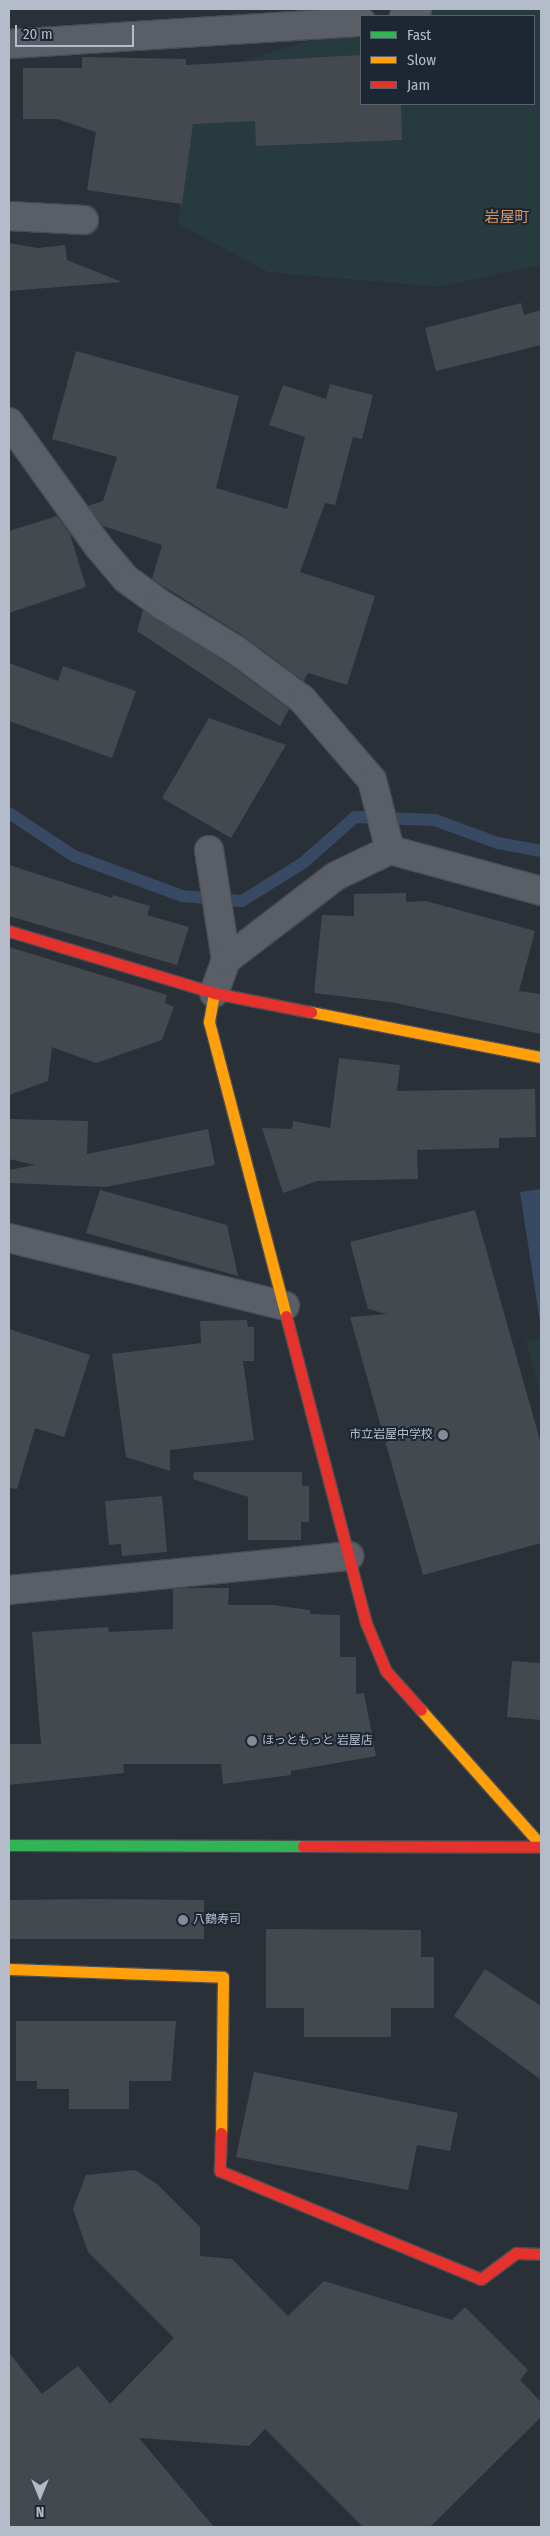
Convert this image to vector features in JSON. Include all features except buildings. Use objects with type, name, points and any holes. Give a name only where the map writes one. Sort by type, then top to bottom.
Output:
[{"type":"street","points":[[406,15],[417,9]]},
{"type":"street","points":[[9,44],[360,22]]},
{"type":"street","points":[[9,216],[84,220]]},
{"type":"street","points":[[9,422],[98,546],[126,579],[162,606],[236,650],[302,698],[372,780],[390,850]]},
{"type":"street","points":[[209,850],[226,960],[214,994],[209,1022],[285,1306],[366,1623],[386,1671],[541,1846]]},
{"type":"street","points":[[226,960],[336,876],[390,850],[541,891]]},
{"type":"street","points":[[9,931],[214,994],[541,1057]]},
{"type":"street","points":[[9,1238],[285,1306]]},
{"type":"street","points":[[9,1590],[349,1556]]},
{"type":"street","points":[[9,1845],[541,1846]]},
{"type":"street","points":[[9,1969],[222,1977],[220,2171],[480,2279],[516,2253],[541,2254]]},
{"type":"green space","points":[[414,9],[541,9],[541,265],[438,287],[268,272],[178,224],[200,74],[360,25],[360,105],[535,105],[535,15],[393,15]]},
{"type":"green space","points":[[541,1338],[541,1395],[526,1341]]},
{"type":"water","points":[[541,1189],[541,1329],[520,1192]]},
{"type":"waterway","points":[[9,813],[74,856],[182,896],[242,901],[303,863],[355,817],[435,820],[498,843],[541,851]]},
{"type":"traffic: fast","points":[[9,1845],[303,1846]]},
{"type":"traffic: slow","points":[[214,993],[209,1022],[286,1316]]},
{"type":"traffic: slow","points":[[311,1012],[541,1057]]},
{"type":"traffic: slow","points":[[421,1710],[541,1845]]},
{"type":"traffic: slow","points":[[9,1969],[223,1977],[221,2133]]},
{"type":"traffic: jam","points":[[9,931],[214,993],[311,1012]]},
{"type":"traffic: jam","points":[[286,1316],[366,1623],[386,1671],[421,1710]]},
{"type":"traffic: jam","points":[[303,1846],[541,1847]]},
{"type":"traffic: jam","points":[[221,2133],[220,2171],[481,2279],[516,2253],[541,2254]]},
{"type":"place","name":"市立岩屋中学校","points":[[443,1435]]},
{"type":"place","name":"ほっともっと 岩屋店","points":[[252,1741]]},
{"type":"place","name":"八鶴寿司","points":[[183,1920]]},
{"type":"district","name":"岩屋町","points":[[507,218]]}]
